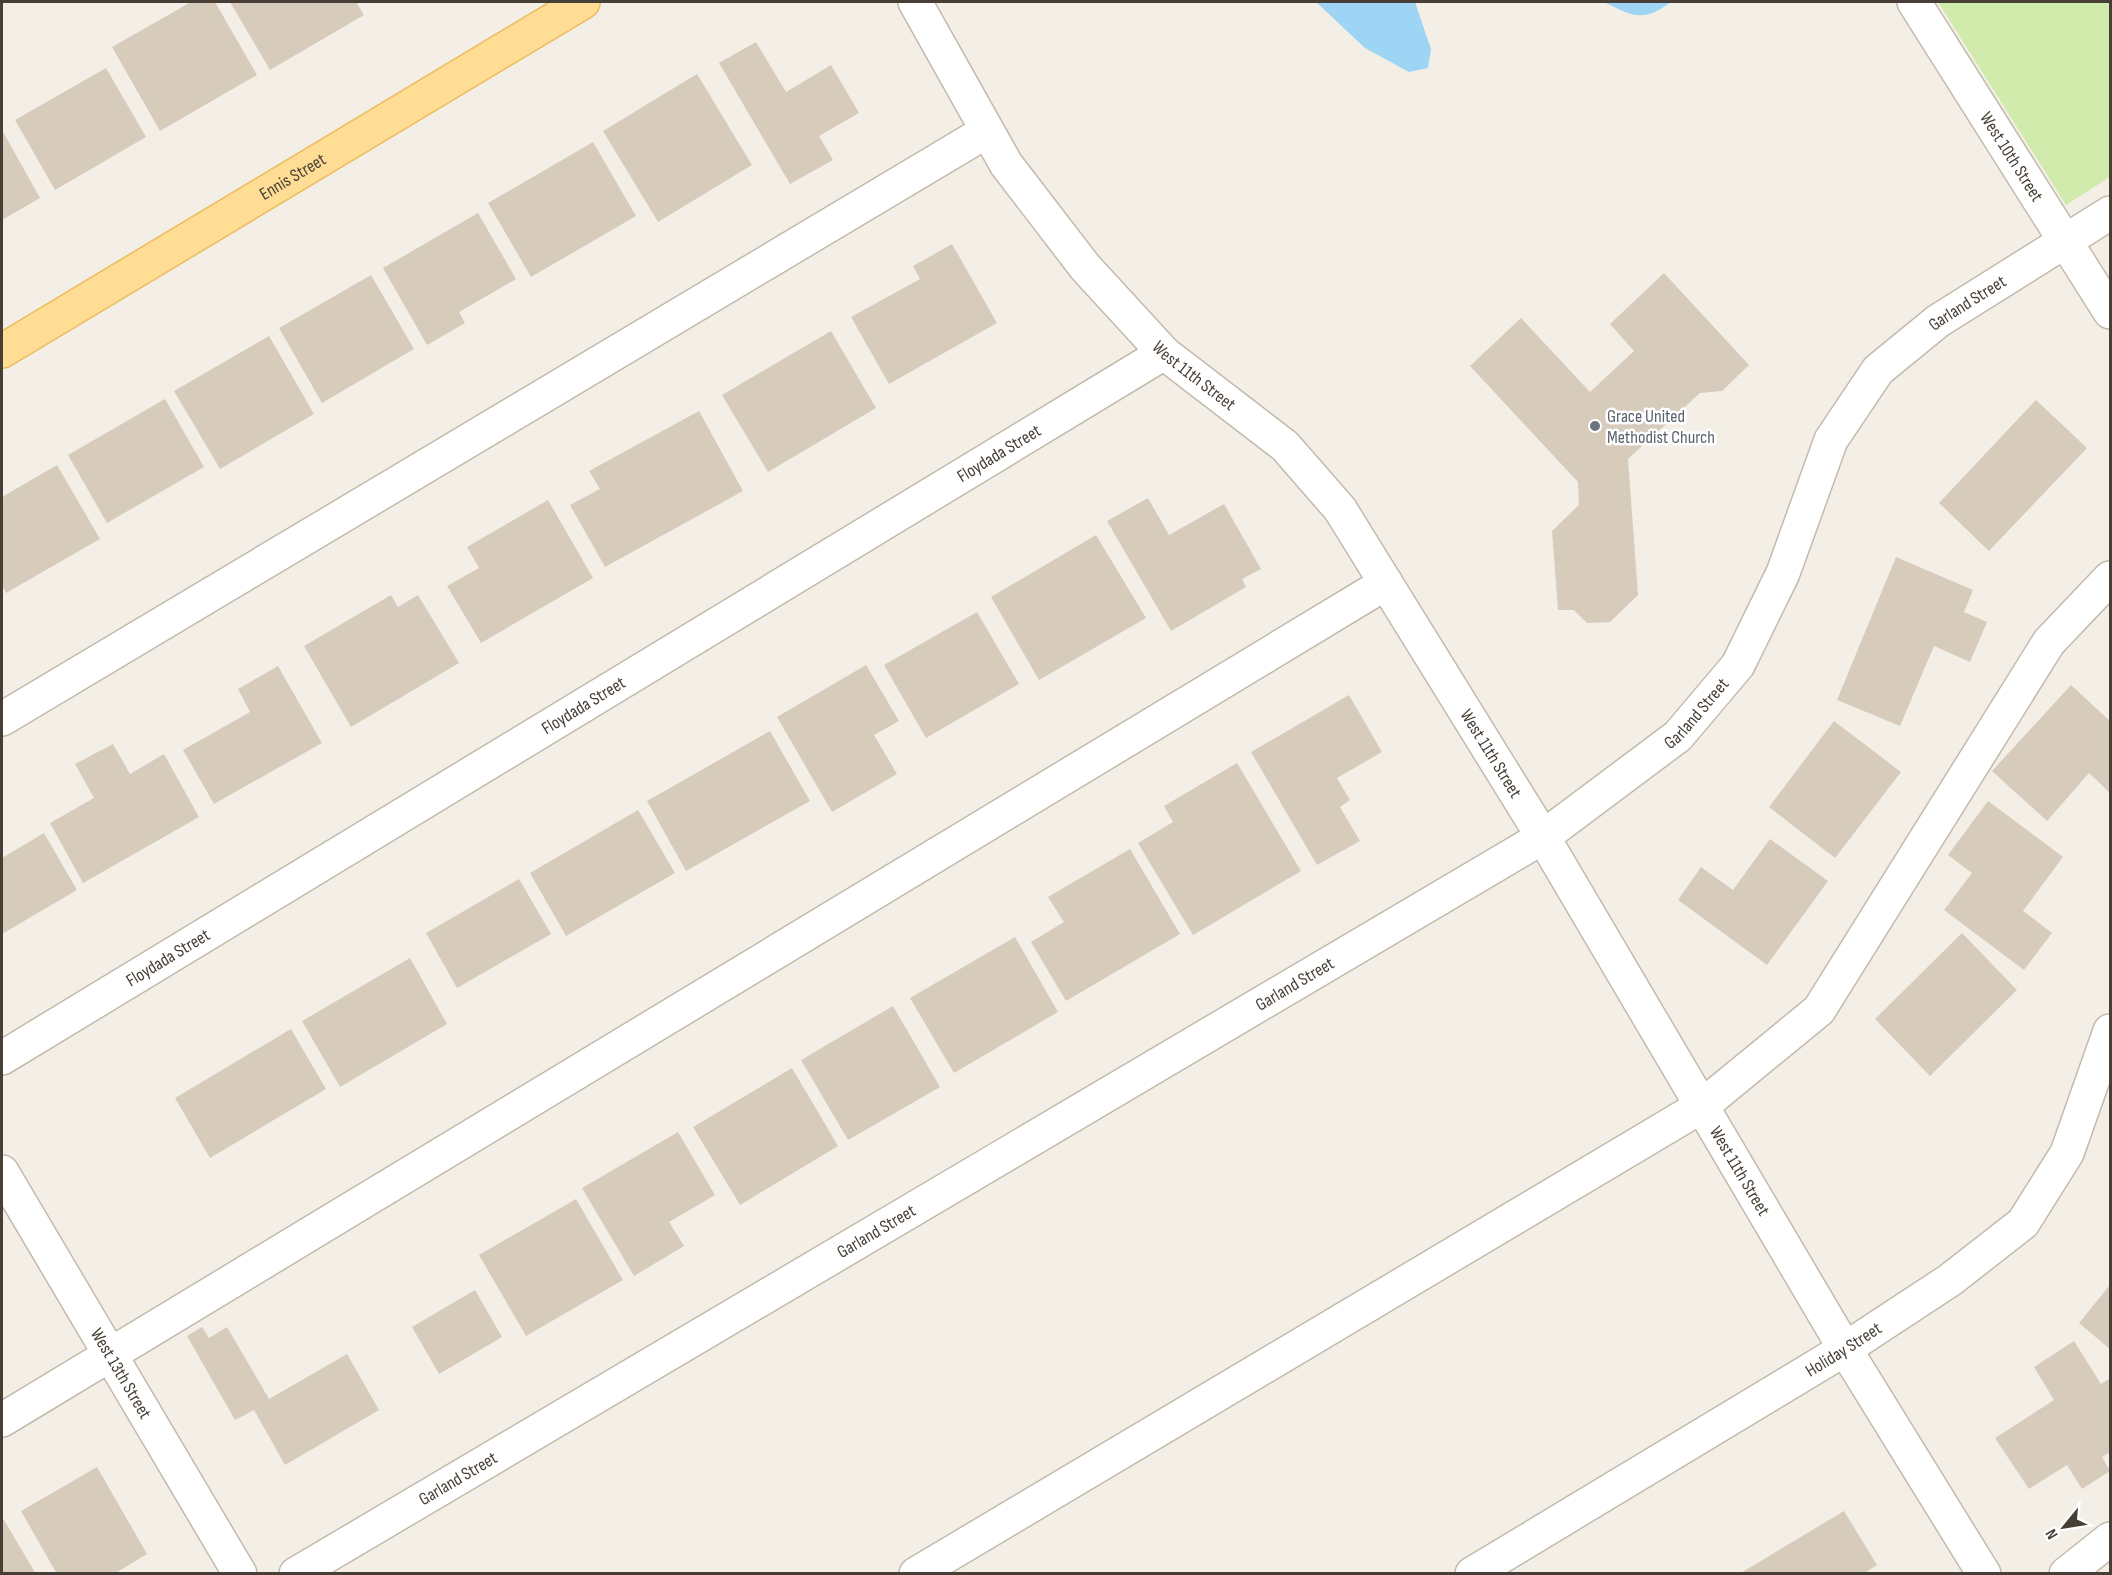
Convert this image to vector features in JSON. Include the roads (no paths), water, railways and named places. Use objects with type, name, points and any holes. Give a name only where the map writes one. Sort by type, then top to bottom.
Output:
[{"type":"main road","name":"Ennis Street","points":[[2,351],[583,2]]},
{"type":"street","name":"West 11th Street","points":[[915,2],[1006,164],[1085,267],[1164,353],[1285,446],[1340,509],[1543,837],[1845,1349],[1984,1574]]},
{"type":"street","name":"West 10th Street","points":[[1914,2],[2110,312]]},
{"type":"street","points":[[2,719],[987,131]]},
{"type":"street","name":"Garland Street","points":[[296,1574],[1543,837],[1678,736],[1738,664],[1784,573],[1831,440],[1878,370],[1938,321],[2110,213]]},
{"type":"street","name":"Floydada Street","points":[[2,1058],[1164,353]]},
{"type":"street","points":[[916,1574],[1702,1106],[1820,1010],[2049,642],[2110,578]]},
{"type":"street","points":[[2,1420],[1386,583]]},
{"type":"street","name":"Holiday Street","points":[[1472,1574],[1845,1349],[1950,1280],[2023,1223],[2067,1153],[2110,1031]]},
{"type":"street","name":"West 13th Street","points":[[2,1172],[240,1574]]},
{"type":"street","points":[[2066,1574],[2110,1539]]},
{"type":"water","points":[[1316,2],[1415,2],[1431,49],[1428,68],[1409,72],[1365,48]]},
{"type":"water","points":[[1604,2],[1671,2],[1653,13],[1638,15],[1622,11]]},
{"type":"place","name":"Grace United Methodist Church","points":[[1595,426]]}]
